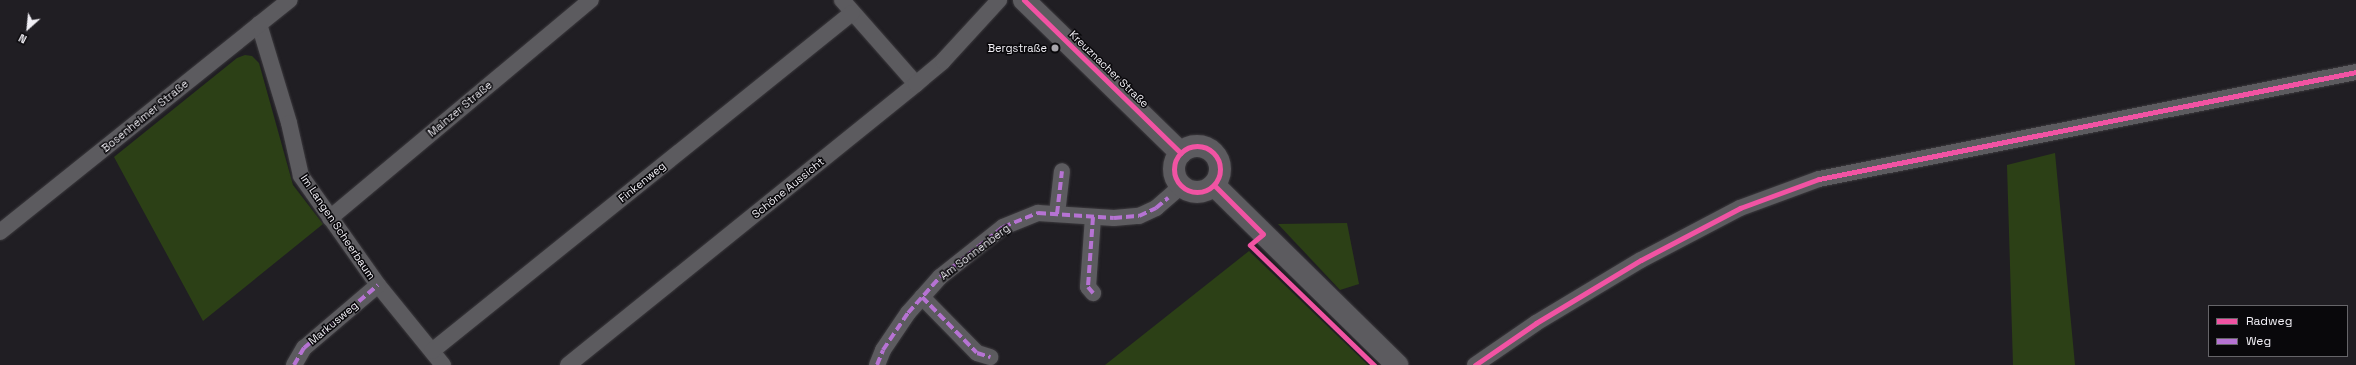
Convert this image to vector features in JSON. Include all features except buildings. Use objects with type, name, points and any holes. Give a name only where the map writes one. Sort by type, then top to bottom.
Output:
[{"type":"main road","name":"Kreuznacher Straße","points":[[1026,1],[1180,153]]},
{"type":"main road","points":[[1195,146],[1211,150],[1220,164],[1220,175],[1214,185],[1200,192],[1190,191],[1181,186],[1174,172],[1175,162],[1180,153],[1195,146]]},
{"type":"main road","points":[[1214,185],[1397,365]]},
{"type":"street","name":"Bosenheimer Straße","points":[[0,232],[290,0]]},
{"type":"street","name":"Mainzer Straße","points":[[330,218],[591,0]]},
{"type":"street","points":[[842,0],[916,84]]},
{"type":"street","name":"Schöne Aussicht","points":[[568,365],[916,84],[943,61],[999,0]]},
{"type":"street","name":"Finkenweg","points":[[432,351],[852,12]]},
{"type":"street","name":"Im Langen Scheerbaum","points":[[259,24],[289,123],[301,176],[378,285],[443,365]]},
{"type":"street","points":[[1475,365],[1536,323],[1641,260],[1740,208],[1819,180],[2356,72]]},
{"type":"street","points":[[1057,214],[1062,171]]},
{"type":"street","name":"Am Sonnenberg","points":[[877,365],[883,350],[922,297],[940,277],[1004,227],[1038,213],[1093,216],[1139,216],[1156,208],[1181,186]]},
{"type":"street","points":[[1093,216],[1088,287],[1093,293]]},
{"type":"street","name":"Markusweg","points":[[294,365],[304,348],[378,285]]},
{"type":"street","points":[[922,297],[977,353],[990,357]]},
{"type":"green space","points":[[245,55],[252,56],[259,63],[293,185],[323,224],[203,321],[114,157],[237,58]]},
{"type":"green space","points":[[2055,153],[2075,365],[2013,365],[2007,165]]},
{"type":"green space","points":[[1347,223],[1359,284],[1340,290],[1278,224]]},
{"type":"green space","points":[[1249,251],[1368,365],[1105,365]]},
{"type":"marked path","points":[[1057,214],[1062,171]]},
{"type":"marked path","points":[[877,365],[883,350],[908,313],[940,277],[1003,227],[1038,213],[1114,218],[1139,216],[1156,208],[1168,198]]},
{"type":"marked path","points":[[1093,217],[1088,287],[1093,293]]},
{"type":"marked path","points":[[294,365],[304,348],[378,285]]},
{"type":"marked path","points":[[922,297],[977,353],[990,357]]},
{"type":"cycle path","points":[[1024,0],[1181,153]]},
{"type":"cycle path","points":[[1475,365],[1536,323],[1641,260],[1740,208],[1819,179],[2356,72]]},
{"type":"cycle path","points":[[1192,146],[1202,146],[1210,150],[1216,156],[1220,164],[1220,169],[1220,174],[1216,182],[1210,188],[1202,192],[1192,192],[1184,188],[1178,182],[1174,174],[1174,164],[1178,156],[1184,150],[1192,146]]},
{"type":"cycle path","points":[[1214,185],[1263,234],[1250,245],[1374,365]]},
{"type":"place","name":"Bergstraße","points":[[1055,48]]}]
